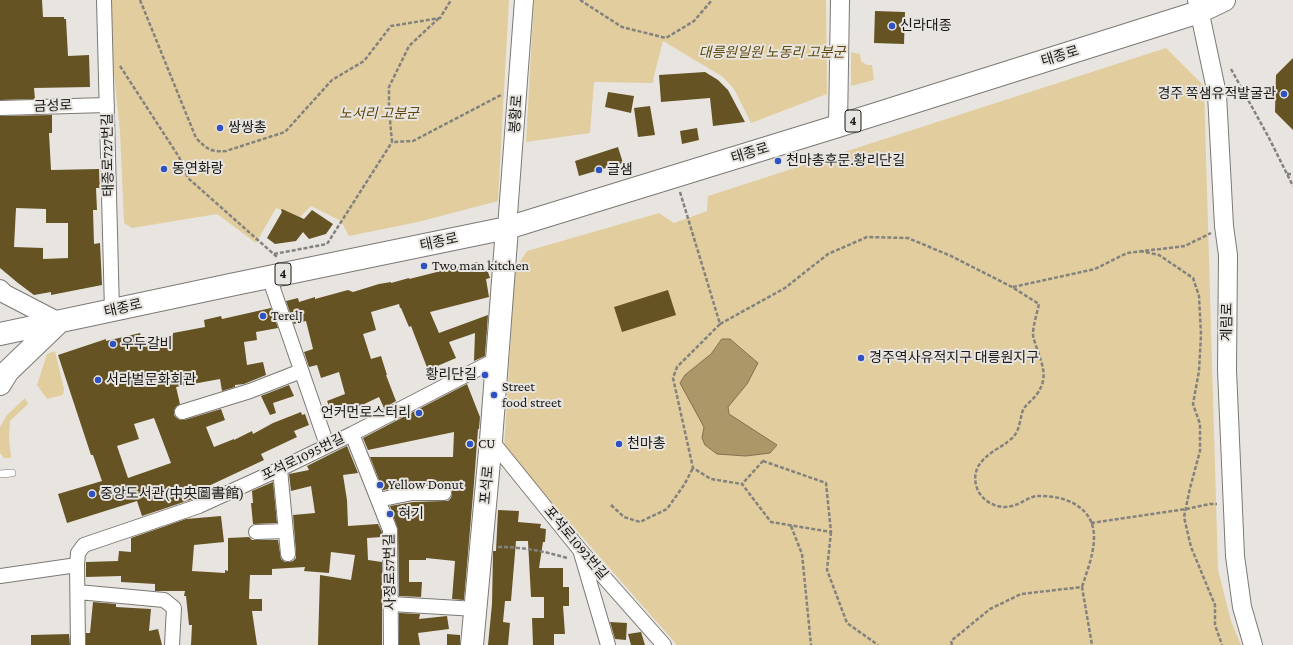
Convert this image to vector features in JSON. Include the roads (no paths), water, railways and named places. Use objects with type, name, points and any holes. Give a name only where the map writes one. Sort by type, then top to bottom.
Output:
[{"type":"main road","name":"태종로","points":[[0,334],[507,228],[838,126],[1198,6],[1224,0]]},
{"type":"main road","name":"포석로","points":[[472,645],[491,440],[507,228]]},
{"type":"main road","points":[[0,384],[8,371],[59,322]]},
{"type":"street","name":"태종로727번길","points":[[104,0],[107,46],[112,310]]},
{"type":"street","name":"봉황로","points":[[507,228],[524,0]]},
{"type":"street","points":[[838,126],[840,0]]},
{"type":"street","name":"계림로","points":[[1198,6],[1217,94],[1224,226],[1228,255],[1227,370],[1235,556],[1241,600],[1252,645]]},
{"type":"street","name":"금성로","points":[[0,108],[107,104]]},
{"type":"street","points":[[269,277],[327,445]]},
{"type":"street","points":[[0,289],[5,294],[59,322]]},
{"type":"street","name":"포석로1095번길","points":[[78,645],[77,565],[78,553],[84,545],[199,506],[352,434],[497,358]]},
{"type":"street","points":[[182,412],[250,391],[301,371]]},
{"type":"street","name":"사정로57번길","points":[[352,434],[390,530],[391,645]]},
{"type":"street","name":"포석로1092번길","points":[[491,440],[581,556],[664,645]]},
{"type":"street","points":[[280,469],[288,554]]},
{"type":"street","points":[[378,500],[412,493],[444,493]]},
{"type":"street","points":[[256,532],[286,531]]},
{"type":"street","points":[[581,556],[608,645]]},
{"type":"street","points":[[0,576],[77,565]]},
{"type":"street","points":[[78,592],[164,600],[174,608],[172,645]]},
{"type":"street","points":[[391,604],[476,609]]},
{"type":"lane","points":[[0,474],[12,473]]},
{"type":"place","name":"신라대종","points":[[892,26]]},
{"type":"place","name":"경주 쪽샘유적발굴관","points":[[1284,94]]},
{"type":"place","name":"쌍쌍총","points":[[220,128]]},
{"type":"place","name":"천마총후문.황리단길","points":[[778,161]]},
{"type":"place","name":"동연화랑","points":[[164,169]]},
{"type":"place","name":"글샘","points":[[599,170]]},
{"type":"place","name":"Two man kitchen","points":[[424,266]]},
{"type":"place","name":"TerelJ","points":[[263,316]]},
{"type":"place","name":"우두갈비","points":[[113,344]]},
{"type":"place","name":"경주역사유적지구 대릉원지구","points":[[861,358]]},
{"type":"place","name":"황리단길","points":[[485,375]]},
{"type":"place","name":"서라벌문화회관","points":[[98,380]]},
{"type":"place","name":"Street food street","points":[[494,395]]},
{"type":"place","name":"언커먼로스터리","points":[[419,413]]},
{"type":"place","name":"CU","points":[[470,444]]},
{"type":"place","name":"천마총","points":[[619,444]]},
{"type":"place","name":"Yellow Donut","points":[[380,485]]},
{"type":"place","name":"중앙도서관(中央圖書館)","points":[[92,494]]},
{"type":"place","name":"혀기","points":[[390,514]]},
{"type":"park label","name":"대릉원일원 노동리 고분군","points":[[772,53]]},
{"type":"park label","name":"노서리 고분군","points":[[379,114]]}]
